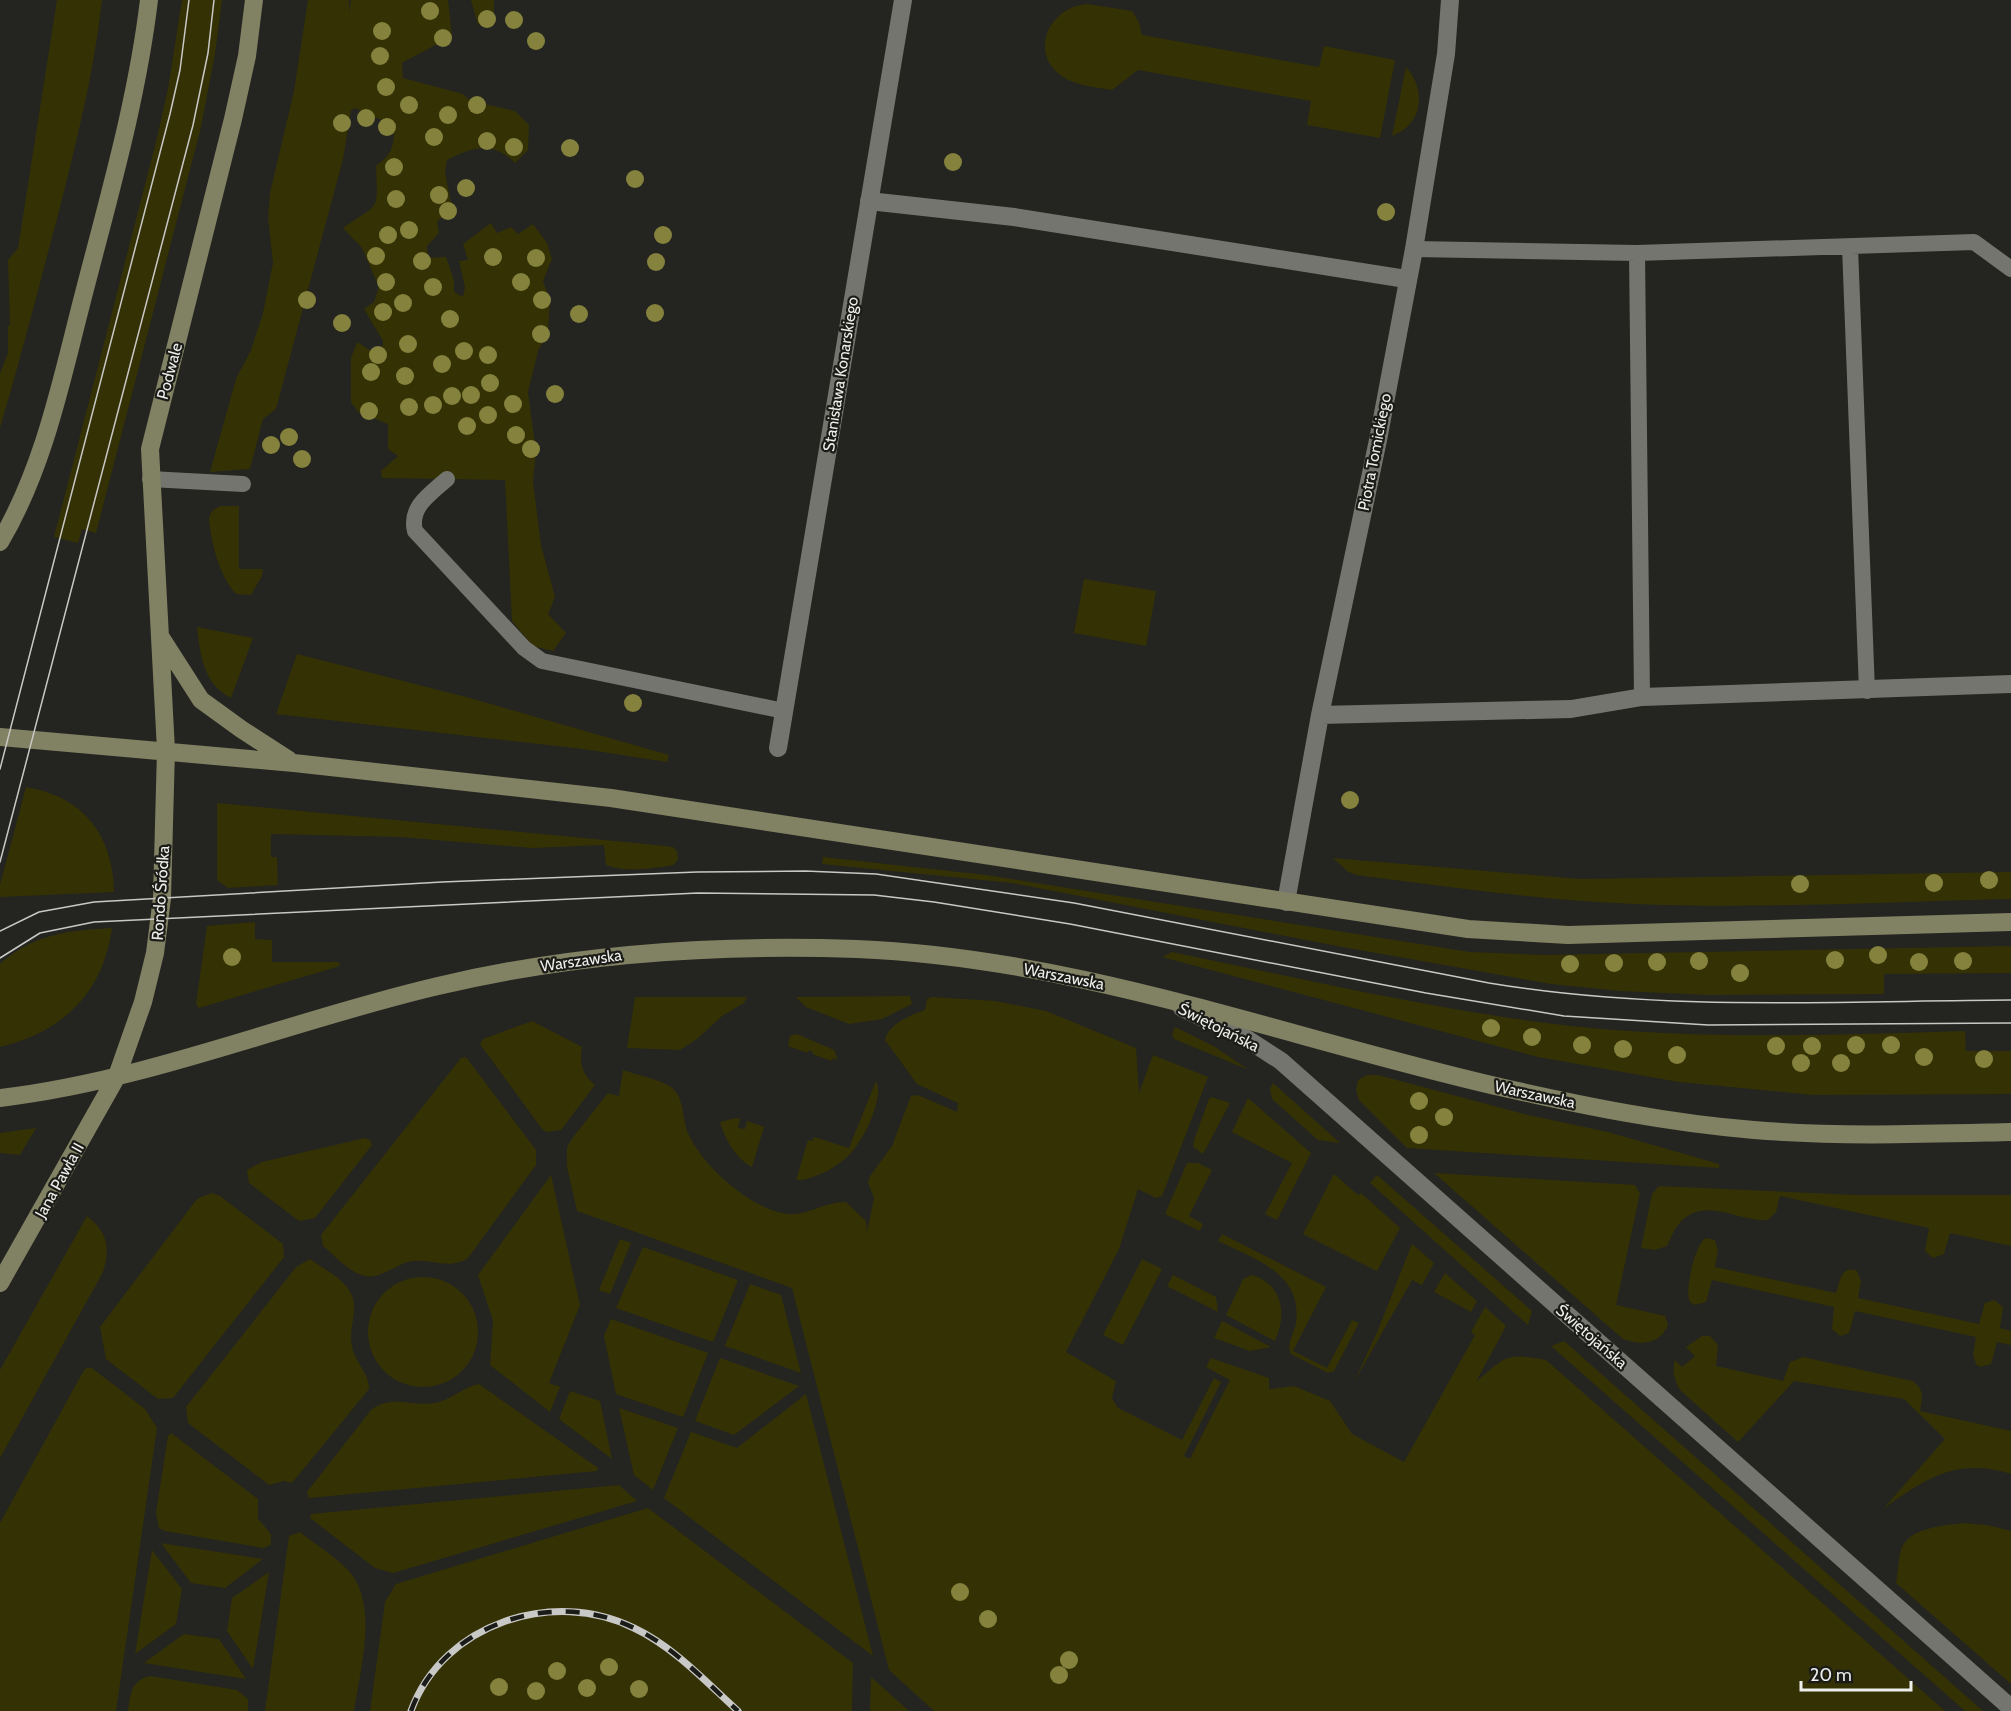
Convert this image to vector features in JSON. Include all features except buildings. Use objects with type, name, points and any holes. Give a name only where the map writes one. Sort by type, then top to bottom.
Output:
[{"type":"main road","points":[[0,542],[31,480],[51,420],[127,130],[143,52],[149,0]]},
{"type":"main road","name":"Podwale","points":[[165,750],[150,479],[153,433],[233,119],[247,56],[254,0]]},
{"type":"main road","points":[[159,634],[201,700],[294,763]]},
{"type":"main road","points":[[0,737],[165,750],[611,798],[1468,928],[1568,935],[2011,922]]},
{"type":"main road","name":"Rondo Śródka","points":[[117,1076],[143,1002],[155,953],[162,898],[165,750]]},
{"type":"main road","name":"Warszawska","points":[[117,1076],[436,986],[512,970],[630,953],[784,948],[944,955],[1022,967],[1153,994],[1496,1086],[1615,1112],[1701,1124],[1817,1134],[2011,1132]]},
{"type":"main road","points":[[0,1098],[117,1076]]},
{"type":"main road","name":"Jana Pawła II","points":[[0,1283],[117,1076]]},
{"type":"street","name":"Stanisława Konarskiego","points":[[778,748],[903,0]]},
{"type":"street","name":"Piotra Tomickiego","points":[[1286,902],[1320,715],[1378,440],[1406,279],[1414,249],[1446,54],[1450,0]]},
{"type":"street","points":[[869,201],[1035,220],[1406,279]]},
{"type":"street","points":[[1320,715],[1571,709],[1642,697],[2011,684]]},
{"type":"street","name":"Świętojańska","points":[[1153,994],[1247,1039],[1281,1061],[2011,1708]]},
{"type":"lane","points":[[1414,249],[1637,253],[1974,242],[2011,269]]},
{"type":"lane","points":[[1850,247],[1867,690]]},
{"type":"lane","points":[[1637,253],[1642,697]]},
{"type":"lane","points":[[150,479],[243,484]]},
{"type":"lane","points":[[447,479],[417,507],[413,521],[415,531],[524,648],[542,661],[784,711]]},
{"type":"shaded area","points":[[57,0],[102,0],[78,135],[0,428],[0,373],[8,353],[8,326],[10,325],[8,260],[18,248]]},
{"type":"shaded area","points":[[182,0],[222,0],[215,54],[201,127],[96,533],[82,529],[78,543],[54,537],[157,138],[168,89]]},
{"type":"shaded area","points":[[308,0],[349,0],[349,13],[351,0],[448,0],[452,36],[402,63],[403,78],[463,94],[471,101],[515,111],[529,125],[528,150],[515,163],[498,151],[482,148],[447,160],[445,173],[452,207],[437,222],[439,233],[427,246],[428,258],[446,257],[454,280],[454,292],[463,297],[465,287],[459,261],[468,260],[463,244],[491,223],[497,233],[511,227],[518,234],[533,224],[547,243],[552,259],[543,281],[550,300],[548,332],[538,351],[528,392],[536,452],[533,481],[541,545],[555,597],[548,614],[566,633],[553,651],[533,646],[512,621],[505,480],[382,478],[381,471],[398,456],[388,449],[388,424],[358,412],[351,402],[351,358],[357,342],[370,350],[382,353],[383,341],[364,309],[374,302],[379,287],[362,248],[343,228],[374,205],[377,192],[376,166],[387,157],[392,147],[393,122],[379,119],[355,108],[351,110],[343,159],[276,409],[263,419],[250,469],[210,472],[236,379],[251,350],[263,313],[273,263],[268,218],[270,193],[294,91]]},
{"type":"shaded area","points":[[471,0],[494,0],[494,16],[478,25]]},
{"type":"shaded area","points":[[1087,4],[1132,11],[1139,22],[1142,35],[1319,67],[1324,46],[1395,60],[1380,138],[1307,125],[1311,101],[1138,70],[1112,90],[1068,80],[1052,67],[1046,56],[1047,33],[1062,13],[1073,7]]},
{"type":"shaded area","points":[[1406,67],[1417,86],[1418,106],[1416,115],[1410,124],[1392,136]]},
{"type":"shaded area","points":[[220,506],[239,506],[239,569],[263,569],[262,576],[251,595],[236,594],[225,578],[217,558],[209,518],[212,511]]},
{"type":"shaded area","points":[[1084,579],[1156,591],[1146,646],[1074,633]]},
{"type":"shaded area","points":[[197,627],[253,638],[231,698],[222,692],[209,677],[202,658]]},
{"type":"shaded area","points":[[297,654],[470,698],[669,755],[667,762],[583,749],[276,714]]},
{"type":"shaded area","points":[[26,787],[64,800],[91,822],[101,836],[108,853],[114,892],[0,897],[0,885]]},
{"type":"shaded area","points":[[217,803],[673,847],[677,851],[678,859],[674,865],[622,869],[606,865],[604,845],[532,848],[400,837],[271,834],[271,857],[277,857],[278,885],[228,888],[217,880]]},
{"type":"shaded area","points":[[823,857],[986,875],[1470,952],[1545,955],[2011,946],[2011,973],[1884,974],[1884,994],[1709,995],[1620,991],[1551,984],[1337,946],[1012,883],[822,864]]},
{"type":"shaded area","points":[[1333,858],[1580,879],[2011,872],[2011,899],[1774,905],[1598,902],[1356,875],[1347,871]]},
{"type":"shaded area","points":[[255,922],[255,939],[272,940],[272,962],[339,962],[340,966],[199,1008],[196,1004],[207,926]]},
{"type":"shaded area","points":[[112,928],[100,972],[76,1006],[61,1020],[43,1031],[0,1047],[0,964],[39,940],[67,932]]},
{"type":"shaded area","points":[[1172,952],[1421,1003],[1572,1026],[1719,1035],[1965,1031],[1966,1051],[2011,1051],[2011,1094],[1813,1095],[1679,1082],[1538,1057],[1162,957]]},
{"type":"shaded area","points":[[910,996],[912,1004],[882,1019],[849,1024],[806,1007],[796,997]]},
{"type":"shaded area","points":[[635,997],[747,997],[744,1003],[722,1016],[697,1039],[680,1050],[627,1048]]},
{"type":"shaded area","points":[[932,997],[995,1001],[1046,1011],[1136,1048],[1139,1093],[1153,1055],[1208,1077],[1162,1196],[1156,1198],[1138,1189],[1119,1249],[1066,1352],[1116,1381],[1112,1398],[1118,1408],[1182,1440],[1214,1378],[1221,1382],[1184,1456],[1190,1459],[1230,1380],[1206,1367],[1211,1358],[1269,1378],[1269,1389],[1294,1386],[1330,1401],[1352,1434],[1404,1462],[1475,1335],[1471,1332],[1485,1307],[1506,1326],[1476,1382],[1507,1359],[1522,1357],[1546,1360],[1945,1711],[934,1711],[889,1670],[792,1288],[577,1211],[567,1167],[567,1148],[571,1140],[608,1093],[619,1096],[623,1070],[660,1082],[676,1092],[688,1133],[695,1146],[716,1172],[744,1195],[774,1211],[788,1214],[803,1213],[846,1202],[866,1221],[867,1232],[874,1198],[868,1183],[870,1176],[892,1146],[911,1096],[918,1095],[957,1112],[958,1103],[917,1084],[885,1040],[895,1025],[925,1010],[927,999]]},
{"type":"shaded area","points":[[532,1021],[582,1047],[582,1068],[595,1085],[561,1130],[547,1132],[542,1129],[480,1044],[483,1039]]},
{"type":"shaded area","points":[[1175,1027],[1215,1047],[1249,1070],[1174,1039],[1172,1034]]},
{"type":"shaded area","points":[[797,1034],[834,1050],[838,1060],[833,1058],[832,1061],[812,1054],[813,1052],[809,1050],[808,1053],[788,1046],[790,1036]]},
{"type":"shaded area","points":[[466,1057],[536,1150],[536,1165],[468,1258],[448,1264],[413,1261],[377,1276],[359,1274],[348,1268],[323,1246],[321,1235],[461,1058]]},
{"type":"shaded area","points":[[1367,1075],[1378,1075],[1528,1115],[1608,1132],[1719,1164],[1719,1168],[1407,1148],[1359,1100],[1356,1090],[1358,1080]]},
{"type":"shaded area","points":[[876,1081],[878,1098],[875,1108],[855,1148],[833,1168],[810,1178],[796,1180],[808,1140],[812,1141],[814,1137],[849,1148]]},
{"type":"shaded area","points":[[1273,1083],[1340,1143],[1318,1140],[1272,1099],[1270,1089]]},
{"type":"shaded area","points":[[1212,1097],[1230,1103],[1203,1154],[1193,1147],[1194,1140],[1209,1099]]},
{"type":"shaded area","points":[[1248,1098],[1311,1153],[1277,1220],[1265,1214],[1292,1163],[1232,1132]]},
{"type":"shaded area","points":[[740,1119],[738,1128],[745,1129],[747,1121],[764,1127],[752,1167],[736,1154],[720,1122]]},
{"type":"shaded area","points":[[36,1128],[20,1155],[0,1153],[0,1133]]},
{"type":"shaded area","points":[[365,1138],[370,1140],[372,1145],[315,1218],[299,1221],[249,1183],[247,1170],[262,1162]]},
{"type":"shaded area","points":[[1187,1163],[1198,1163],[1212,1170],[1189,1216],[1203,1224],[1200,1231],[1165,1214]]},
{"type":"shaded area","points":[[1434,1173],[1635,1185],[1640,1193],[1616,1305],[1665,1316],[1668,1325],[1665,1331],[1649,1342],[1623,1339]]},
{"type":"shaded area","points":[[1334,1174],[1358,1195],[1361,1193],[1400,1228],[1377,1271],[1303,1234]]},
{"type":"shaded area","points":[[551,1175],[580,1305],[549,1383],[560,1387],[550,1412],[490,1365],[493,1321],[478,1275]]},
{"type":"shaded area","points":[[1377,1175],[1532,1311],[1528,1325],[1370,1183]]},
{"type":"shaded area","points":[[1659,1186],[1857,1195],[2011,1195],[2011,1246],[1950,1233],[1944,1254],[1933,1258],[1925,1251],[1929,1228],[1780,1196],[1776,1212],[1768,1220],[1756,1220],[1709,1210],[1698,1211],[1678,1225],[1667,1246],[1655,1250],[1641,1248],[1652,1194]]},
{"type":"shaded area","points":[[212,1193],[220,1196],[283,1244],[284,1257],[173,1398],[158,1399],[106,1359],[100,1327],[197,1199]]},
{"type":"shaded area","points":[[87,1216],[99,1228],[106,1241],[107,1255],[103,1272],[0,1458],[0,1370]]},
{"type":"shaded area","points":[[1222,1234],[1326,1287],[1293,1351],[1327,1368],[1352,1320],[1359,1323],[1334,1371],[1328,1373],[1291,1354],[1290,1343],[1296,1323],[1296,1306],[1292,1292],[1273,1270],[1218,1241]]},
{"type":"shaded area","points":[[1706,1238],[1715,1240],[1718,1250],[1715,1267],[1836,1293],[1844,1272],[1852,1269],[1857,1271],[1861,1281],[1858,1298],[1979,1324],[1985,1303],[1994,1300],[2003,1307],[2000,1328],[2011,1331],[2011,1345],[1997,1342],[1991,1364],[1980,1367],[1976,1364],[1973,1355],[1976,1337],[1855,1311],[1849,1333],[1840,1336],[1832,1329],[1834,1307],[1712,1280],[1706,1302],[1695,1305],[1690,1302],[1688,1288],[1698,1249]]},
{"type":"shaded area","points":[[620,1239],[631,1243],[610,1294],[599,1290]]},
{"type":"shaded area","points":[[1412,1244],[1434,1263],[1422,1285],[1412,1280],[1354,1382],[1378,1330]]},
{"type":"shaded area","points":[[643,1247],[738,1280],[713,1342],[616,1308]]},
{"type":"shaded area","points":[[310,1259],[340,1280],[350,1292],[354,1309],[351,1337],[353,1352],[367,1378],[369,1389],[292,1483],[284,1481],[269,1485],[188,1423],[186,1407],[296,1267]]},
{"type":"shaded area","points":[[1142,1259],[1162,1269],[1123,1345],[1103,1335]]},
{"type":"shaded area","points":[[1445,1273],[1477,1301],[1471,1312],[1434,1292]]},
{"type":"shaded area","points":[[1173,1275],[1216,1297],[1218,1312],[1167,1286]]},
{"type":"shaded area","points":[[1252,1275],[1270,1285],[1280,1302],[1281,1321],[1275,1341],[1226,1315],[1243,1279]]},
{"type":"shaded area","points":[[423,1277],[444,1281],[462,1293],[474,1311],[478,1332],[474,1353],[462,1371],[444,1383],[423,1387],[402,1383],[384,1371],[372,1353],[368,1332],[372,1311],[384,1293],[402,1281]]},
{"type":"shaded area","points":[[750,1284],[781,1295],[801,1373],[725,1346]]},
{"type":"shaded area","points":[[611,1319],[708,1353],[683,1417],[616,1394],[604,1336]]},
{"type":"shaded area","points":[[1222,1321],[1271,1347],[1250,1351],[1214,1338]]},
{"type":"shaded area","points":[[1702,1336],[1710,1336],[1718,1345],[1716,1366],[1783,1381],[1790,1362],[1803,1357],[1912,1381],[1921,1391],[1920,1411],[2011,1431],[2011,1474],[1992,1469],[1958,1469],[1928,1480],[1883,1509],[1945,1439],[1904,1399],[1794,1381],[1738,1442],[1681,1391],[1675,1380],[1675,1360],[1682,1367],[1695,1356],[1686,1347]]},
{"type":"shaded area","points":[[1564,1341],[1983,1711],[1965,1711],[1551,1346]]},
{"type":"shaded area","points":[[720,1358],[799,1386],[734,1435],[695,1421]]},
{"type":"shaded area","points":[[87,1368],[92,1368],[145,1409],[157,1428],[116,1711],[0,1711],[0,1523]]},
{"type":"shaded area","points":[[479,1384],[598,1468],[597,1471],[309,1498],[307,1492],[371,1410],[379,1405],[394,1402],[435,1403]]},
{"type":"shaded area","points":[[570,1391],[600,1401],[612,1459],[559,1419]]},
{"type":"shaded area","points":[[806,1394],[873,1656],[664,1498],[691,1432],[737,1448]]},
{"type":"shaded area","points":[[619,1408],[678,1428],[653,1490],[634,1475]]},
{"type":"shaded area","points":[[171,1433],[258,1499],[258,1519],[271,1534],[271,1545],[263,1548],[165,1531],[159,1528],[156,1513],[168,1436]]},
{"type":"shaded area","points":[[619,1485],[637,1501],[393,1573],[375,1568],[310,1518],[311,1514]]},
{"type":"shaded area","points":[[648,1508],[853,1663],[852,1711],[370,1711],[385,1602],[396,1584]]},
{"type":"shaded area","points":[[1963,1523],[1987,1525],[2011,1531],[2011,1684],[1896,1583],[1901,1550],[1911,1536],[1927,1529]]},
{"type":"shaded area","points":[[300,1532],[347,1569],[357,1583],[363,1599],[365,1637],[354,1711],[265,1711],[289,1536]]},
{"type":"shaded area","points":[[161,1543],[263,1559],[225,1588],[191,1583]]},
{"type":"shaded area","points":[[152,1550],[182,1589],[176,1624],[135,1654]]},
{"type":"shaded area","points":[[269,1572],[253,1669],[227,1631],[232,1598]]},
{"type":"shaded area","points":[[184,1634],[219,1639],[246,1679],[144,1663]]},
{"type":"shaded area","points":[[150,1676],[237,1690],[248,1699],[248,1711],[128,1711],[135,1685]]},
{"type":"shaded area","points":[[871,1677],[909,1711],[870,1711]]},
{"type":"tram line","points":[[0,769],[170,114],[180,70],[189,0]]},
{"type":"tram line","points":[[0,862],[193,125],[208,53],[214,0]]},
{"type":"tram line","points":[[0,931],[39,912],[94,902],[442,882],[697,872],[805,871],[876,874],[1074,903],[1489,983],[1554,992],[1619,998],[1749,1003],[2011,1000]]},
{"type":"tram line","points":[[0,958],[40,933],[94,922],[698,893],[874,895],[934,902],[1070,924],[1426,993],[1564,1016],[1708,1025],[2011,1023]]},
{"type":"railway","points":[[411,1711],[426,1681],[448,1655],[475,1636],[504,1622],[537,1613],[570,1612],[603,1616],[649,1636],[689,1666],[738,1711]]}]
